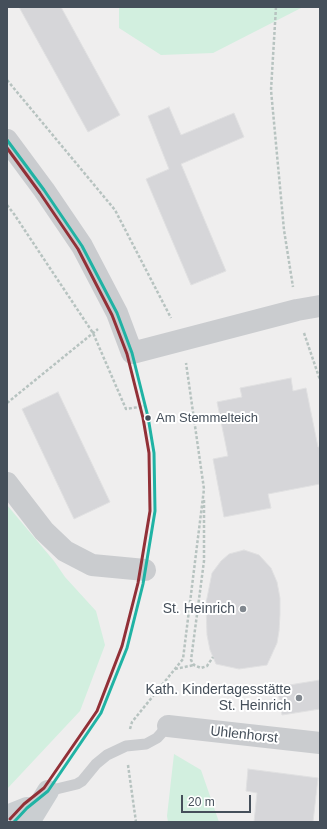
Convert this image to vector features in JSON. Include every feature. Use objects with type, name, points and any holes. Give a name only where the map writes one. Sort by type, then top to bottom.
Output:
[{"type":"main road","points":[[7,816],[24,817]]},
{"type":"street","points":[[7,140],[44,190],[82,246],[117,313],[132,353],[297,310],[320,306]]},
{"type":"street","points":[[7,483],[44,530],[65,551],[92,565],[145,570]]},
{"type":"street","name":"Uhlenhorst","points":[[168,726],[320,743]]},
{"type":"street","points":[[24,817],[48,791]]},
{"type":"lane","points":[[48,791],[77,784],[82,781],[96,764],[107,755],[126,746],[146,744],[157,738],[168,726]]},
{"type":"path","points":[[276,7],[271,90],[284,230],[297,310],[320,380]]},
{"type":"path","points":[[7,80],[115,210],[182,340],[204,489],[204,561],[191,660],[194,665]]},
{"type":"path","points":[[7,205],[93,333],[126,409],[146,406]]},
{"type":"path","points":[[7,403],[117,313]]},
{"type":"path","points":[[136,822],[126,746],[132,722],[182,659],[204,489]]},
{"type":"path","points":[[175,669],[194,665],[201,668],[207,666],[213,657]]},
{"type":"green space","points":[[119,7],[303,7],[213,53],[161,55],[119,28]]},
{"type":"green space","points":[[7,505],[54,561],[65,577],[96,611],[105,645],[80,711],[7,789]]},
{"type":"green space","points":[[174,754],[201,770],[219,822],[168,822],[167,816]]},
{"type":"building","points":[[19,7],[61,7],[120,115],[88,132]]},
{"type":"building","points":[[169,107],[181,135],[234,113],[244,137],[181,164],[226,271],[191,285],[146,179],[169,169],[148,116]]},
{"type":"building","points":[[291,378],[293,391],[306,388],[318,447],[320,447],[320,484],[268,494],[271,508],[224,517],[213,459],[228,456],[217,402],[242,397],[240,388]]},
{"type":"building","points":[[58,392],[110,502],[74,519],[22,409]]},
{"type":"building","name":"St. Heinrich","points":[[244,550],[259,555],[271,568],[277,582],[280,598],[280,615],[277,643],[267,665],[239,669],[216,664],[210,650],[207,635],[206,603],[212,573],[221,561],[229,554]]},
{"type":"building","name":"Kath. Kindertagesstätte St. Heinrich","points":[[320,680],[320,709],[282,715],[277,687]]},
{"type":"building","points":[[248,769],[318,778],[313,822],[254,822],[257,793],[246,791]]},
{"type":"transit line","points":[[7,140],[44,190],[82,246],[117,313],[132,353],[148,417],[154,453],[155,511],[143,584],[127,648],[101,713],[48,791],[27,808],[14,822]]},
{"type":"transit line","points":[[7,148],[78,249],[112,315],[127,354],[143,418],[149,453],[150,511],[138,583],[122,646],[97,711],[44,788],[24,804],[10,819]]},
{"type":"place","name":"Am Stemmelteich","points":[[148,418]]},
{"type":"place","name":"St. Heinrich","points":[[243,609]]},
{"type":"place","name":"Kath. Kindertagesstätte St. Heinrich","points":[[299,698]]}]
